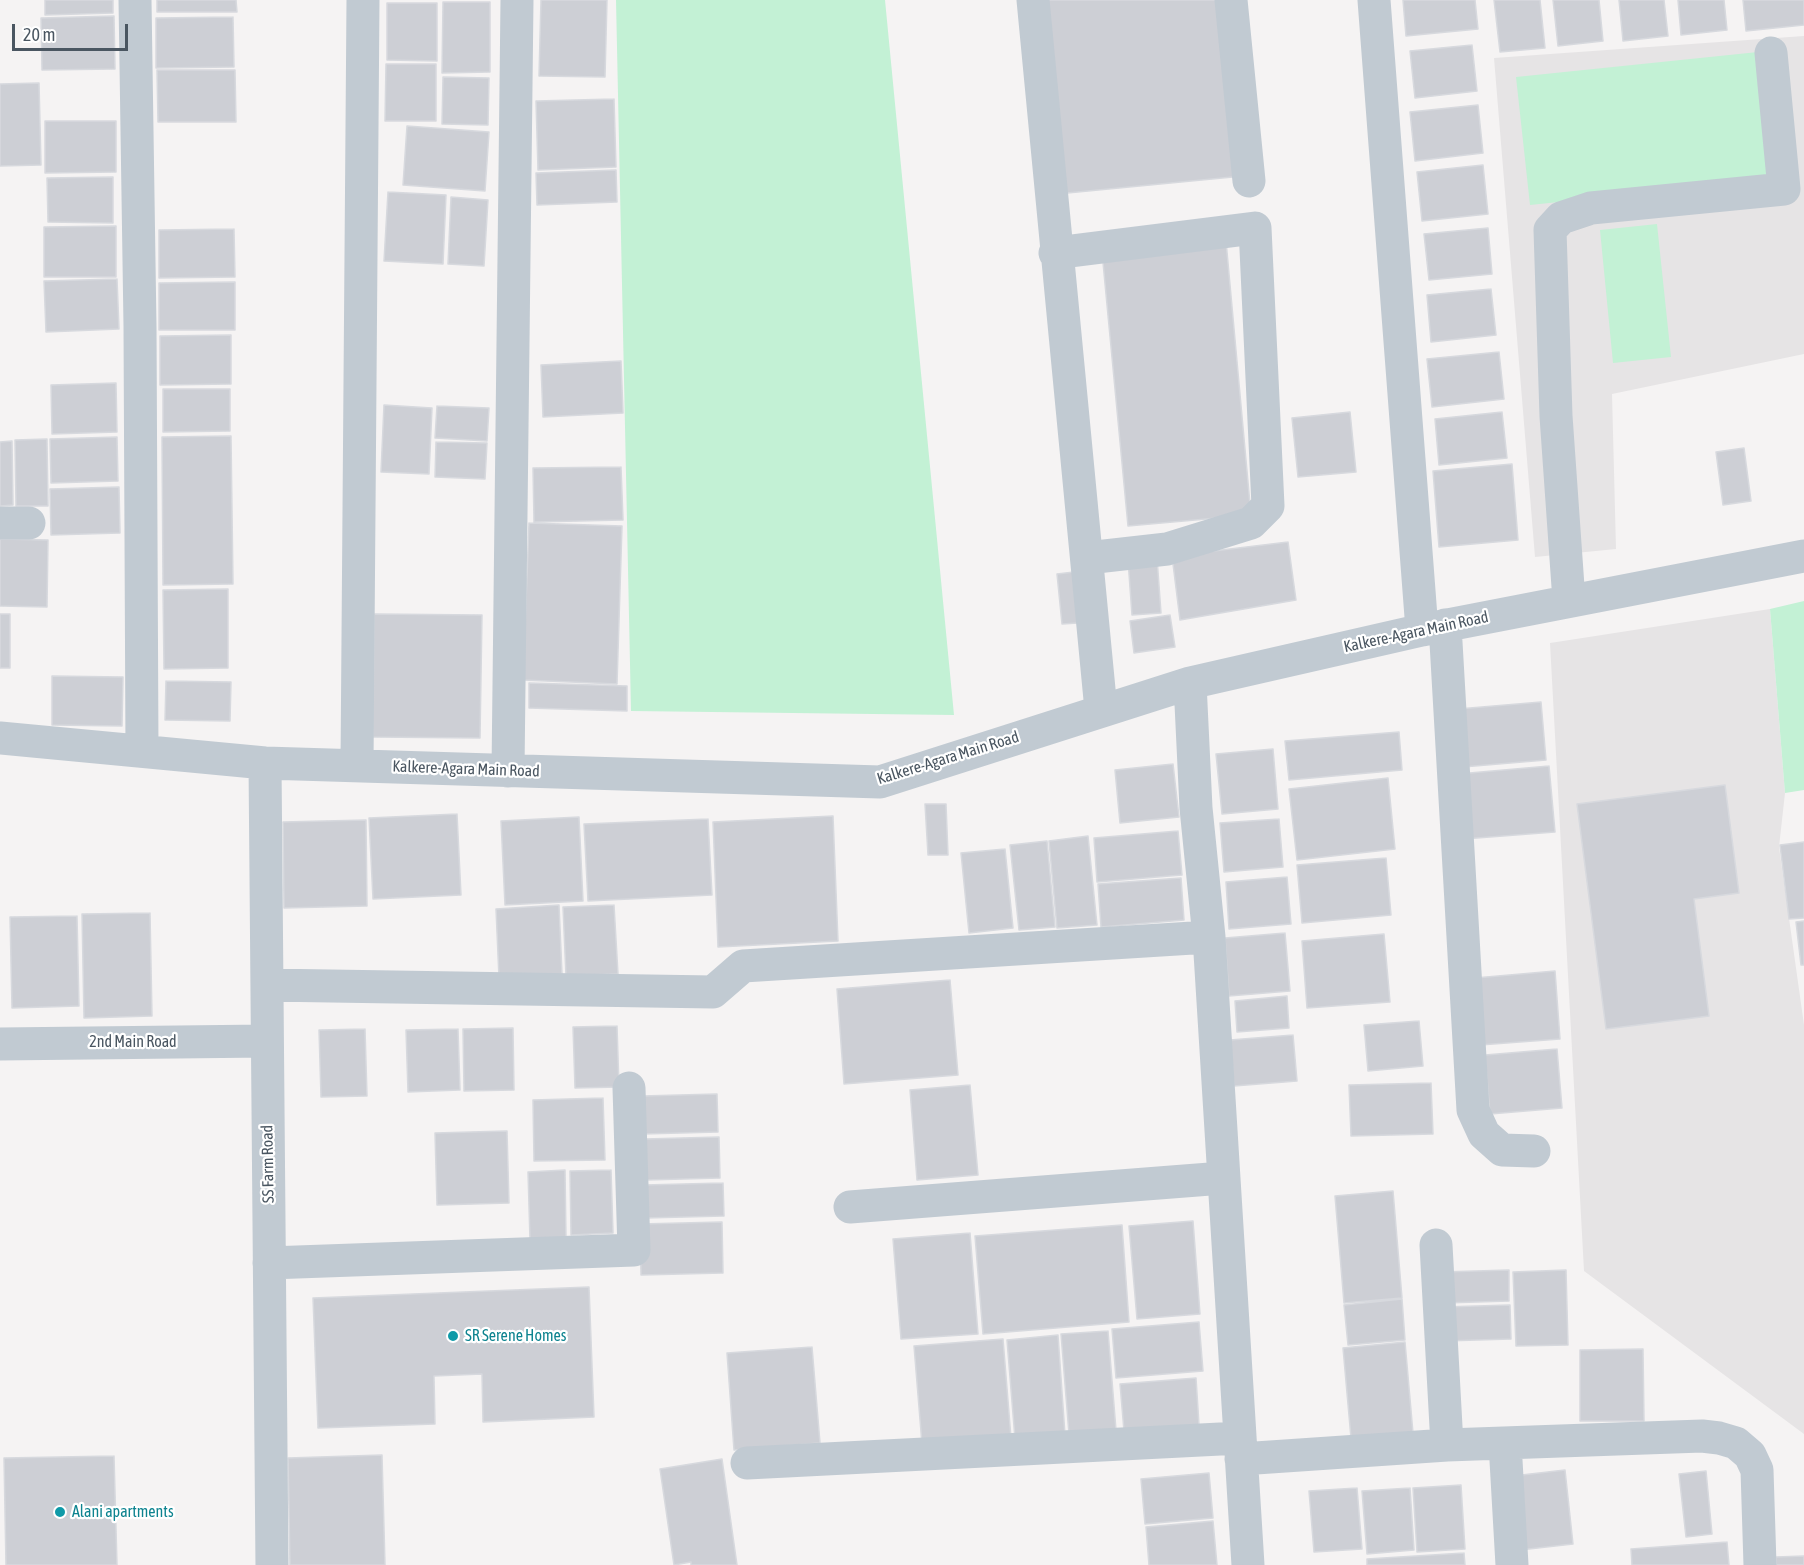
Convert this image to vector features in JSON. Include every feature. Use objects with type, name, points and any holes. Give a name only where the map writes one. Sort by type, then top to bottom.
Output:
[{"type":"street","points":[[135,0],[140,326],[142,751]]},
{"type":"street","points":[[357,764],[363,0]]},
{"type":"street","points":[[508,771],[517,0]]},
{"type":"street","points":[[1033,0],[1053,196],[1055,253],[1101,710]]},
{"type":"street","points":[[1231,0],[1249,181]]},
{"type":"street","points":[[1374,0],[1434,627],[1473,1110],[1484,1134],[1502,1150],[1534,1151]]},
{"type":"street","points":[[1569,601],[1556,416],[1550,230],[1561,218],[1591,208],[1784,189],[1771,53]]},
{"type":"street","points":[[1055,253],[1255,228],[1268,506],[1251,523],[1167,549],[1087,558]]},
{"type":"street","name":"Kalkere-Agara Main Road","points":[[0,738],[265,763],[357,764],[508,771],[880,782],[1190,683],[1434,627],[1804,555]]},
{"type":"street","points":[[1190,683],[1196,808],[1209,937],[1248,1565]]},
{"type":"street","name":"SS Farm Road","points":[[265,763],[272,1565]]},
{"type":"street","points":[[267,986],[713,992],[743,966],[1209,937]]},
{"type":"street","name":"2nd Main Road","points":[[0,1044],[266,1041]]},
{"type":"street","points":[[269,1263],[634,1250],[629,1088]]},
{"type":"street","points":[[850,1207],[1223,1178]]},
{"type":"street","points":[[1436,1245],[1447,1445]]},
{"type":"street","points":[[747,1463],[1702,1436],[1736,1443],[1750,1455],[1757,1470],[1760,1565]]},
{"type":"street","points":[[1505,1443],[1512,1565]]},
{"type":"shaded area","points":[[1804,36],[1804,354],[1612,394],[1616,549],[1535,557],[1494,58]]},
{"type":"shaded area","points":[[1770,609],[1785,793],[1779,847],[1804,1025],[1804,1434],[1584,1271],[1550,643]]},
{"type":"green space","points":[[616,0],[885,0],[954,715],[631,711]]},
{"type":"green space","points":[[1758,52],[1771,180],[1530,205],[1516,77]]},
{"type":"green space","points":[[1657,224],[1671,357],[1613,363],[1600,230]]},
{"type":"green space","points":[[1804,601],[1804,790],[1785,793],[1770,609]]},
{"type":"building","points":[[45,0],[113,0],[113,13],[45,15]]},
{"type":"building","points":[[157,0],[236,0],[237,12],[157,12]]},
{"type":"building","points":[[541,0],[607,0],[605,77],[539,76]]},
{"type":"building","points":[[1038,0],[1226,0],[1243,176],[1057,194]]},
{"type":"building","points":[[1403,0],[1475,0],[1478,29],[1406,36]]},
{"type":"building","points":[[1494,0],[1540,0],[1545,48],[1500,52]]},
{"type":"building","points":[[1553,0],[1599,0],[1603,41],[1558,46]]},
{"type":"building","points":[[1619,0],[1664,0],[1668,36],[1623,41]]},
{"type":"building","points":[[1678,0],[1724,0],[1727,30],[1681,35]]},
{"type":"building","points":[[1743,0],[1804,0],[1804,25],[1746,31]]},
{"type":"building","points":[[443,2],[490,2],[490,72],[442,73]]},
{"type":"building","points":[[387,3],[437,3],[437,61],[387,60]]},
{"type":"building","points":[[114,16],[115,69],[42,70],[41,18]]},
{"type":"building","points":[[233,17],[234,67],[156,68],[156,18]]},
{"type":"building","points":[[1472,45],[1477,91],[1415,98],[1410,51]]},
{"type":"building","points":[[386,64],[436,64],[436,121],[385,121]]},
{"type":"building","points":[[157,70],[235,70],[236,122],[158,122]]},
{"type":"building","points":[[443,77],[489,78],[488,125],[442,124]]},
{"type":"building","points":[[39,83],[41,165],[0,166],[0,84]]},
{"type":"building","points":[[614,99],[616,167],[538,170],[536,101]]},
{"type":"building","points":[[1478,105],[1483,153],[1415,161],[1410,112]]},
{"type":"building","points":[[45,121],[116,121],[116,172],[45,173]]},
{"type":"building","points":[[407,126],[489,132],[485,191],[403,185]]},
{"type":"building","points":[[1483,165],[1488,214],[1422,221],[1417,172]]},
{"type":"building","points":[[616,170],[617,202],[537,205],[536,173]]},
{"type":"building","points":[[113,177],[113,223],[48,222],[47,178]]},
{"type":"building","points":[[388,192],[446,195],[443,264],[384,261]]},
{"type":"building","points":[[451,197],[488,200],[484,266],[448,264]]},
{"type":"building","points":[[116,226],[116,277],[44,277],[44,227]]},
{"type":"building","points":[[1488,228],[1492,274],[1429,280],[1424,234]]},
{"type":"building","points":[[234,229],[235,277],[159,278],[159,230]]},
{"type":"building","points":[[1226,241],[1251,515],[1128,526],[1102,252]]},
{"type":"building","points":[[117,279],[119,329],[46,332],[44,281]]},
{"type":"building","points":[[235,282],[235,330],[159,330],[159,283]]},
{"type":"building","points":[[1491,289],[1496,335],[1431,342],[1427,295]]},
{"type":"building","points":[[231,335],[231,384],[160,385],[160,336]]},
{"type":"building","points":[[1499,352],[1504,399],[1432,407],[1427,359]]},
{"type":"building","points":[[621,361],[623,413],[543,417],[541,365]]},
{"type":"building","points":[[116,383],[117,432],[52,434],[51,385]]},
{"type":"building","points":[[163,389],[230,389],[230,431],[163,432]]},
{"type":"building","points":[[384,405],[432,408],[429,474],[381,472]]},
{"type":"building","points":[[437,406],[489,408],[487,441],[435,438]]},
{"type":"building","points":[[1350,412],[1356,472],[1298,477],[1292,418]]},
{"type":"building","points":[[1502,412],[1507,458],[1439,465],[1435,419]]},
{"type":"building","points":[[231,436],[233,584],[163,585],[162,437]]},
{"type":"building","points":[[117,437],[118,481],[51,483],[50,439]]},
{"type":"building","points":[[47,439],[48,506],[16,506],[15,440]]},
{"type":"building","points":[[12,441],[13,505],[0,506],[0,442]]},
{"type":"building","points":[[436,442],[487,443],[485,479],[435,477]]},
{"type":"building","points":[[1744,448],[1751,501],[1723,505],[1716,452]]},
{"type":"building","points":[[1512,464],[1518,540],[1439,547],[1433,471]]},
{"type":"building","points":[[621,467],[623,520],[534,522],[533,468]]},
{"type":"building","points":[[119,487],[120,533],[51,535],[50,489]]},
{"type":"building","points":[[529,523],[622,526],[617,684],[523,680]]},
{"type":"building","points":[[0,539],[48,540],[47,607],[0,606]]},
{"type":"building","points":[[1288,542],[1296,600],[1180,620],[1172,556]]},
{"type":"building","points":[[1157,558],[1161,613],[1132,615],[1128,560]]},
{"type":"building","points":[[1074,572],[1078,623],[1062,624],[1057,574]]},
{"type":"building","points":[[228,589],[228,668],[164,669],[163,590]]},
{"type":"building","points":[[0,614],[10,614],[10,668],[0,668]]},
{"type":"building","points":[[374,614],[482,615],[480,738],[373,737]]},
{"type":"building","points":[[1170,615],[1175,647],[1134,653],[1130,621]]},
{"type":"building","points":[[52,676],[123,677],[122,726],[52,725]]},
{"type":"building","points":[[166,681],[231,682],[230,721],[165,720]]},
{"type":"building","points":[[529,683],[627,686],[627,711],[529,708]]},
{"type":"building","points":[[1541,702],[1546,760],[1463,767],[1458,709]]},
{"type":"building","points":[[1399,732],[1402,770],[1289,780],[1285,741]]},
{"type":"building","points":[[1273,749],[1278,809],[1222,814],[1216,754]]},
{"type":"building","points":[[1173,764],[1179,817],[1120,823],[1115,770]]},
{"type":"building","points":[[1549,766],[1555,832],[1464,839],[1458,774]]},
{"type":"building","points":[[1388,778],[1395,849],[1297,860],[1289,789]]},
{"type":"building","points":[[1725,785],[1739,893],[1694,899],[1709,1016],[1606,1029],[1577,804]]},
{"type":"building","points":[[925,804],[946,804],[948,855],[928,855]]},
{"type":"building","points":[[457,814],[461,895],[373,899],[369,818]]},
{"type":"building","points":[[833,816],[838,941],[718,947],[713,822]]},
{"type":"building","points":[[579,817],[583,901],[505,905],[501,821]]},
{"type":"building","points":[[708,819],[712,895],[588,901],[584,824]]},
{"type":"building","points":[[1279,819],[1283,867],[1224,872],[1220,823]]},
{"type":"building","points":[[366,820],[367,906],[284,908],[283,822]]},
{"type":"building","points":[[1178,831],[1182,875],[1097,882],[1094,838]]},
{"type":"building","points":[[1088,836],[1097,925],[1057,928],[1049,841]]},
{"type":"building","points":[[1047,841],[1055,927],[1019,930],[1010,845]]},
{"type":"building","points":[[1804,842],[1804,918],[1789,919],[1780,845]]},
{"type":"building","points":[[1005,849],[1013,928],[969,933],[961,853]]},
{"type":"building","points":[[1386,858],[1391,915],[1302,923],[1297,865]]},
{"type":"building","points":[[1287,877],[1291,924],[1229,929],[1226,882]]},
{"type":"building","points":[[1181,878],[1184,920],[1101,927],[1098,884]]},
{"type":"building","points":[[559,905],[562,974],[499,978],[496,909]]},
{"type":"building","points":[[614,905],[618,974],[566,976],[563,907]]},
{"type":"building","points":[[150,913],[152,1016],[84,1018],[82,914]]},
{"type":"building","points":[[77,916],[79,1006],[12,1008],[10,917]]},
{"type":"building","points":[[1804,921],[1804,965],[1801,965],[1796,922]]},
{"type":"building","points":[[1285,933],[1290,991],[1229,996],[1225,938]]},
{"type":"building","points":[[1384,934],[1390,1002],[1307,1008],[1302,941]]},
{"type":"building","points":[[1555,971],[1560,1039],[1480,1045],[1475,978]]},
{"type":"building","points":[[950,980],[958,1075],[844,1084],[837,989]]},
{"type":"building","points":[[1287,996],[1289,1028],[1237,1032],[1235,1001]]},
{"type":"building","points":[[1419,1021],[1423,1066],[1368,1071],[1364,1025]]},
{"type":"building","points":[[617,1026],[619,1087],[575,1088],[573,1027]]},
{"type":"building","points":[[513,1028],[514,1090],[464,1091],[463,1029]]},
{"type":"building","points":[[365,1029],[367,1096],[321,1097],[319,1030]]},
{"type":"building","points":[[458,1029],[460,1090],[408,1092],[406,1030]]},
{"type":"building","points":[[1293,1035],[1297,1081],[1234,1086],[1230,1040]]},
{"type":"building","points":[[1557,1049],[1562,1108],[1490,1114],[1485,1055]]},
{"type":"building","points":[[1431,1083],[1433,1134],[1351,1136],[1349,1085]]},
{"type":"building","points":[[970,1085],[978,1175],[917,1180],[910,1090]]},
{"type":"building","points":[[717,1094],[718,1132],[643,1134],[642,1096]]},
{"type":"building","points":[[603,1098],[605,1160],[534,1161],[533,1100]]},
{"type":"building","points":[[507,1131],[509,1203],[437,1205],[435,1133]]},
{"type":"building","points":[[719,1137],[720,1178],[646,1180],[645,1139]]},
{"type":"building","points":[[565,1170],[566,1238],[530,1240],[528,1172]]},
{"type":"building","points":[[611,1170],[613,1233],[571,1235],[570,1171]]},
{"type":"building","points":[[723,1183],[724,1216],[645,1218],[644,1185]]},
{"type":"building","points":[[1393,1191],[1402,1298],[1344,1303],[1335,1196]]},
{"type":"building","points":[[1193,1221],[1200,1314],[1137,1319],[1129,1226]]},
{"type":"building","points":[[722,1222],[723,1273],[641,1275],[640,1224]]},
{"type":"building","points":[[1122,1225],[1129,1322],[983,1334],[975,1236]]},
{"type":"building","points":[[970,1233],[978,1334],[901,1339],[893,1239]]},
{"type":"building","points":[[1509,1270],[1509,1301],[1444,1303],[1442,1272]]},
{"type":"building","points":[[1566,1270],[1568,1345],[1516,1346],[1513,1272]]},
{"type":"building","name":"SR Serene Homes","points":[[589,1287],[594,1417],[483,1422],[482,1374],[434,1376],[435,1424],[318,1428],[313,1298]]},
{"type":"building","points":[[1402,1299],[1405,1340],[1348,1345],[1344,1305]]},
{"type":"building","points":[[1510,1305],[1511,1339],[1444,1341],[1443,1307]]},
{"type":"building","points":[[1199,1322],[1203,1371],[1116,1378],[1112,1329]]},
{"type":"building","points":[[1108,1331],[1116,1430],[1069,1434],[1061,1334]]},
{"type":"building","points":[[1058,1335],[1065,1435],[1015,1439],[1007,1340]]},
{"type":"building","points":[[1003,1339],[1011,1438],[922,1444],[914,1346]]},
{"type":"building","points":[[1405,1342],[1413,1433],[1351,1438],[1343,1348]]},
{"type":"building","points":[[812,1347],[820,1443],[734,1450],[727,1353]]},
{"type":"building","points":[[1643,1349],[1644,1421],[1580,1421],[1580,1350]]},
{"type":"building","points":[[1196,1378],[1199,1425],[1124,1431],[1120,1384]]},
{"type":"building","points":[[382,1455],[385,1565],[290,1565],[288,1458]]},
{"type":"building","name":"Alani apartments","points":[[114,1456],[117,1565],[6,1565],[4,1458]]},
{"type":"building","points":[[722,1459],[737,1565],[691,1565],[691,1562],[674,1565],[660,1469]]},
{"type":"building","points":[[1565,1470],[1573,1544],[1520,1550],[1513,1476]]},
{"type":"building","points":[[1706,1471],[1712,1534],[1686,1537],[1679,1474]]},
{"type":"building","points":[[1209,1473],[1213,1518],[1145,1524],[1141,1479]]},
{"type":"building","points":[[1461,1485],[1465,1549],[1417,1552],[1413,1488]]},
{"type":"building","points":[[1357,1488],[1362,1549],[1314,1552],[1309,1491]]},
{"type":"building","points":[[1410,1488],[1414,1550],[1367,1554],[1362,1491]]},
{"type":"building","points":[[1213,1521],[1217,1565],[1149,1565],[1146,1527]]},
{"type":"building","points":[[1727,1542],[1729,1565],[1632,1565],[1631,1549]]},
{"type":"building","points":[[1464,1553],[1465,1565],[1367,1565],[1367,1559]]},
{"type":"building","points":[[1804,1556],[1804,1565],[1776,1565],[1776,1557]]},
{"type":"place","name":"SR Serene Homes","points":[[453,1336]]},
{"type":"place","name":"Alani apartments","points":[[60,1512]]}]
